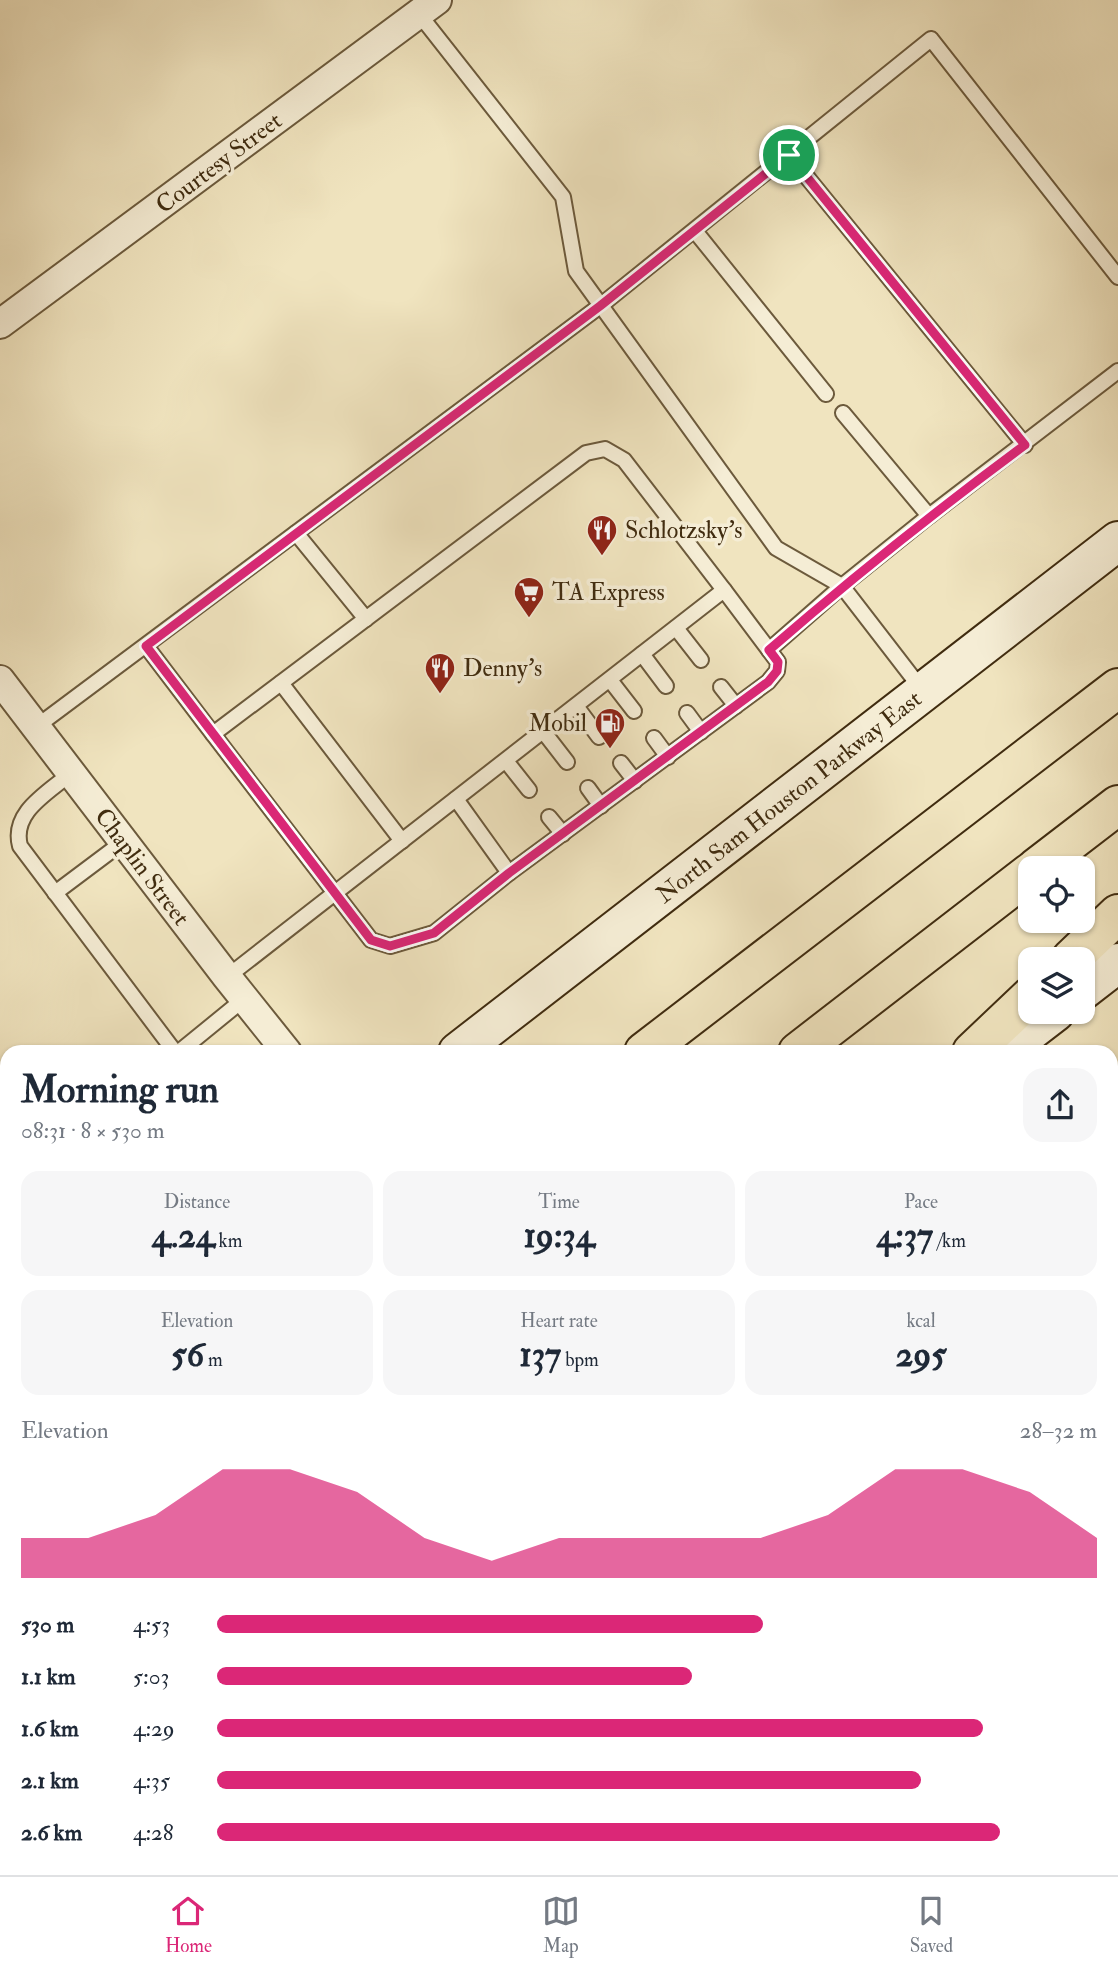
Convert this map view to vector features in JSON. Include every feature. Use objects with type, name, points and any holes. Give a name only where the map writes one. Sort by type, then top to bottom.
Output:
[{"type":"highway","points":[[653,1045],[1118,688]]},
{"type":"highway","points":[[1052,856],[1118,805]]},
{"type":"highway","points":[[807,1045],[1018,882]]},
{"type":"highway","points":[[1084,947],[1118,914]]},
{"type":"highway","points":[[979,1045],[1018,1008]]},
{"type":"main road","name":"North Sam Houston Parkway East","points":[[467,1045],[1118,541]]},
{"type":"main road","points":[[1095,981],[1118,963]]},
{"type":"main road","points":[[1012,1045],[1039,1024]]},
{"type":"street","name":"Courtesy Street","points":[[0,324],[428,7]]},
{"type":"street","name":"Chaplin Street","points":[[0,680],[281,1045]]},
{"type":"lane","points":[[428,7],[563,197],[576,271],[600,306],[776,548],[842,586],[923,692]]},
{"type":"lane","points":[[36,727],[600,306],[931,39],[1118,278]]},
{"type":"lane","points":[[789,155],[1025,445]]},
{"type":"lane","points":[[695,231],[826,394]]},
{"type":"lane","points":[[769,650],[842,586],[929,516],[1025,445],[1118,371]]},
{"type":"lane","points":[[843,413],[929,516]]},
{"type":"lane","points":[[146,646],[371,940],[390,946],[434,933],[509,873],[768,682],[777,671],[778,662],[624,460],[604,449],[586,453],[214,734]]},
{"type":"lane","points":[[296,533],[366,619]]},
{"type":"lane","points":[[183,1045],[236,988],[335,893],[724,590]]},
{"type":"lane","points":[[676,628],[701,660]]},
{"type":"lane","points":[[642,654],[666,686]]},
{"type":"lane","points":[[610,680],[634,711]]},
{"type":"lane","points":[[281,683],[402,841]]},
{"type":"lane","points":[[721,687],[736,706]]},
{"type":"lane","points":[[576,706],[600,737]]},
{"type":"lane","points":[[687,713],[701,732]]},
{"type":"lane","points":[[543,731],[567,762]]},
{"type":"lane","points":[[654,738],[668,757]]},
{"type":"lane","points":[[506,761],[529,790]]},
{"type":"lane","points":[[621,763],[635,781]]},
{"type":"lane","points":[[71,774],[27,811],[20,821],[17,834],[20,846],[172,1045]]},
{"type":"lane","points":[[588,788],[601,806]]},
{"type":"lane","points":[[456,799],[509,873]]},
{"type":"lane","points":[[549,817],[562,834]]},
{"type":"lane","points":[[55,893],[123,842]]},
{"type":"place","name":"Schlotzsky's","points":[[602,557]]},
{"type":"place","name":"TA Express","points":[[529,619]]},
{"type":"place","name":"Denny's","points":[[440,695]]},
{"type":"place","name":"Mobil","points":[[610,750]]},
{"type":"route","points":[[789,155],[1025,445],[929,516],[842,586],[769,650],[778,662],[777,671],[768,682],[509,873],[434,933],[390,946],[371,940],[146,646],[600,306],[789,155]]}]
